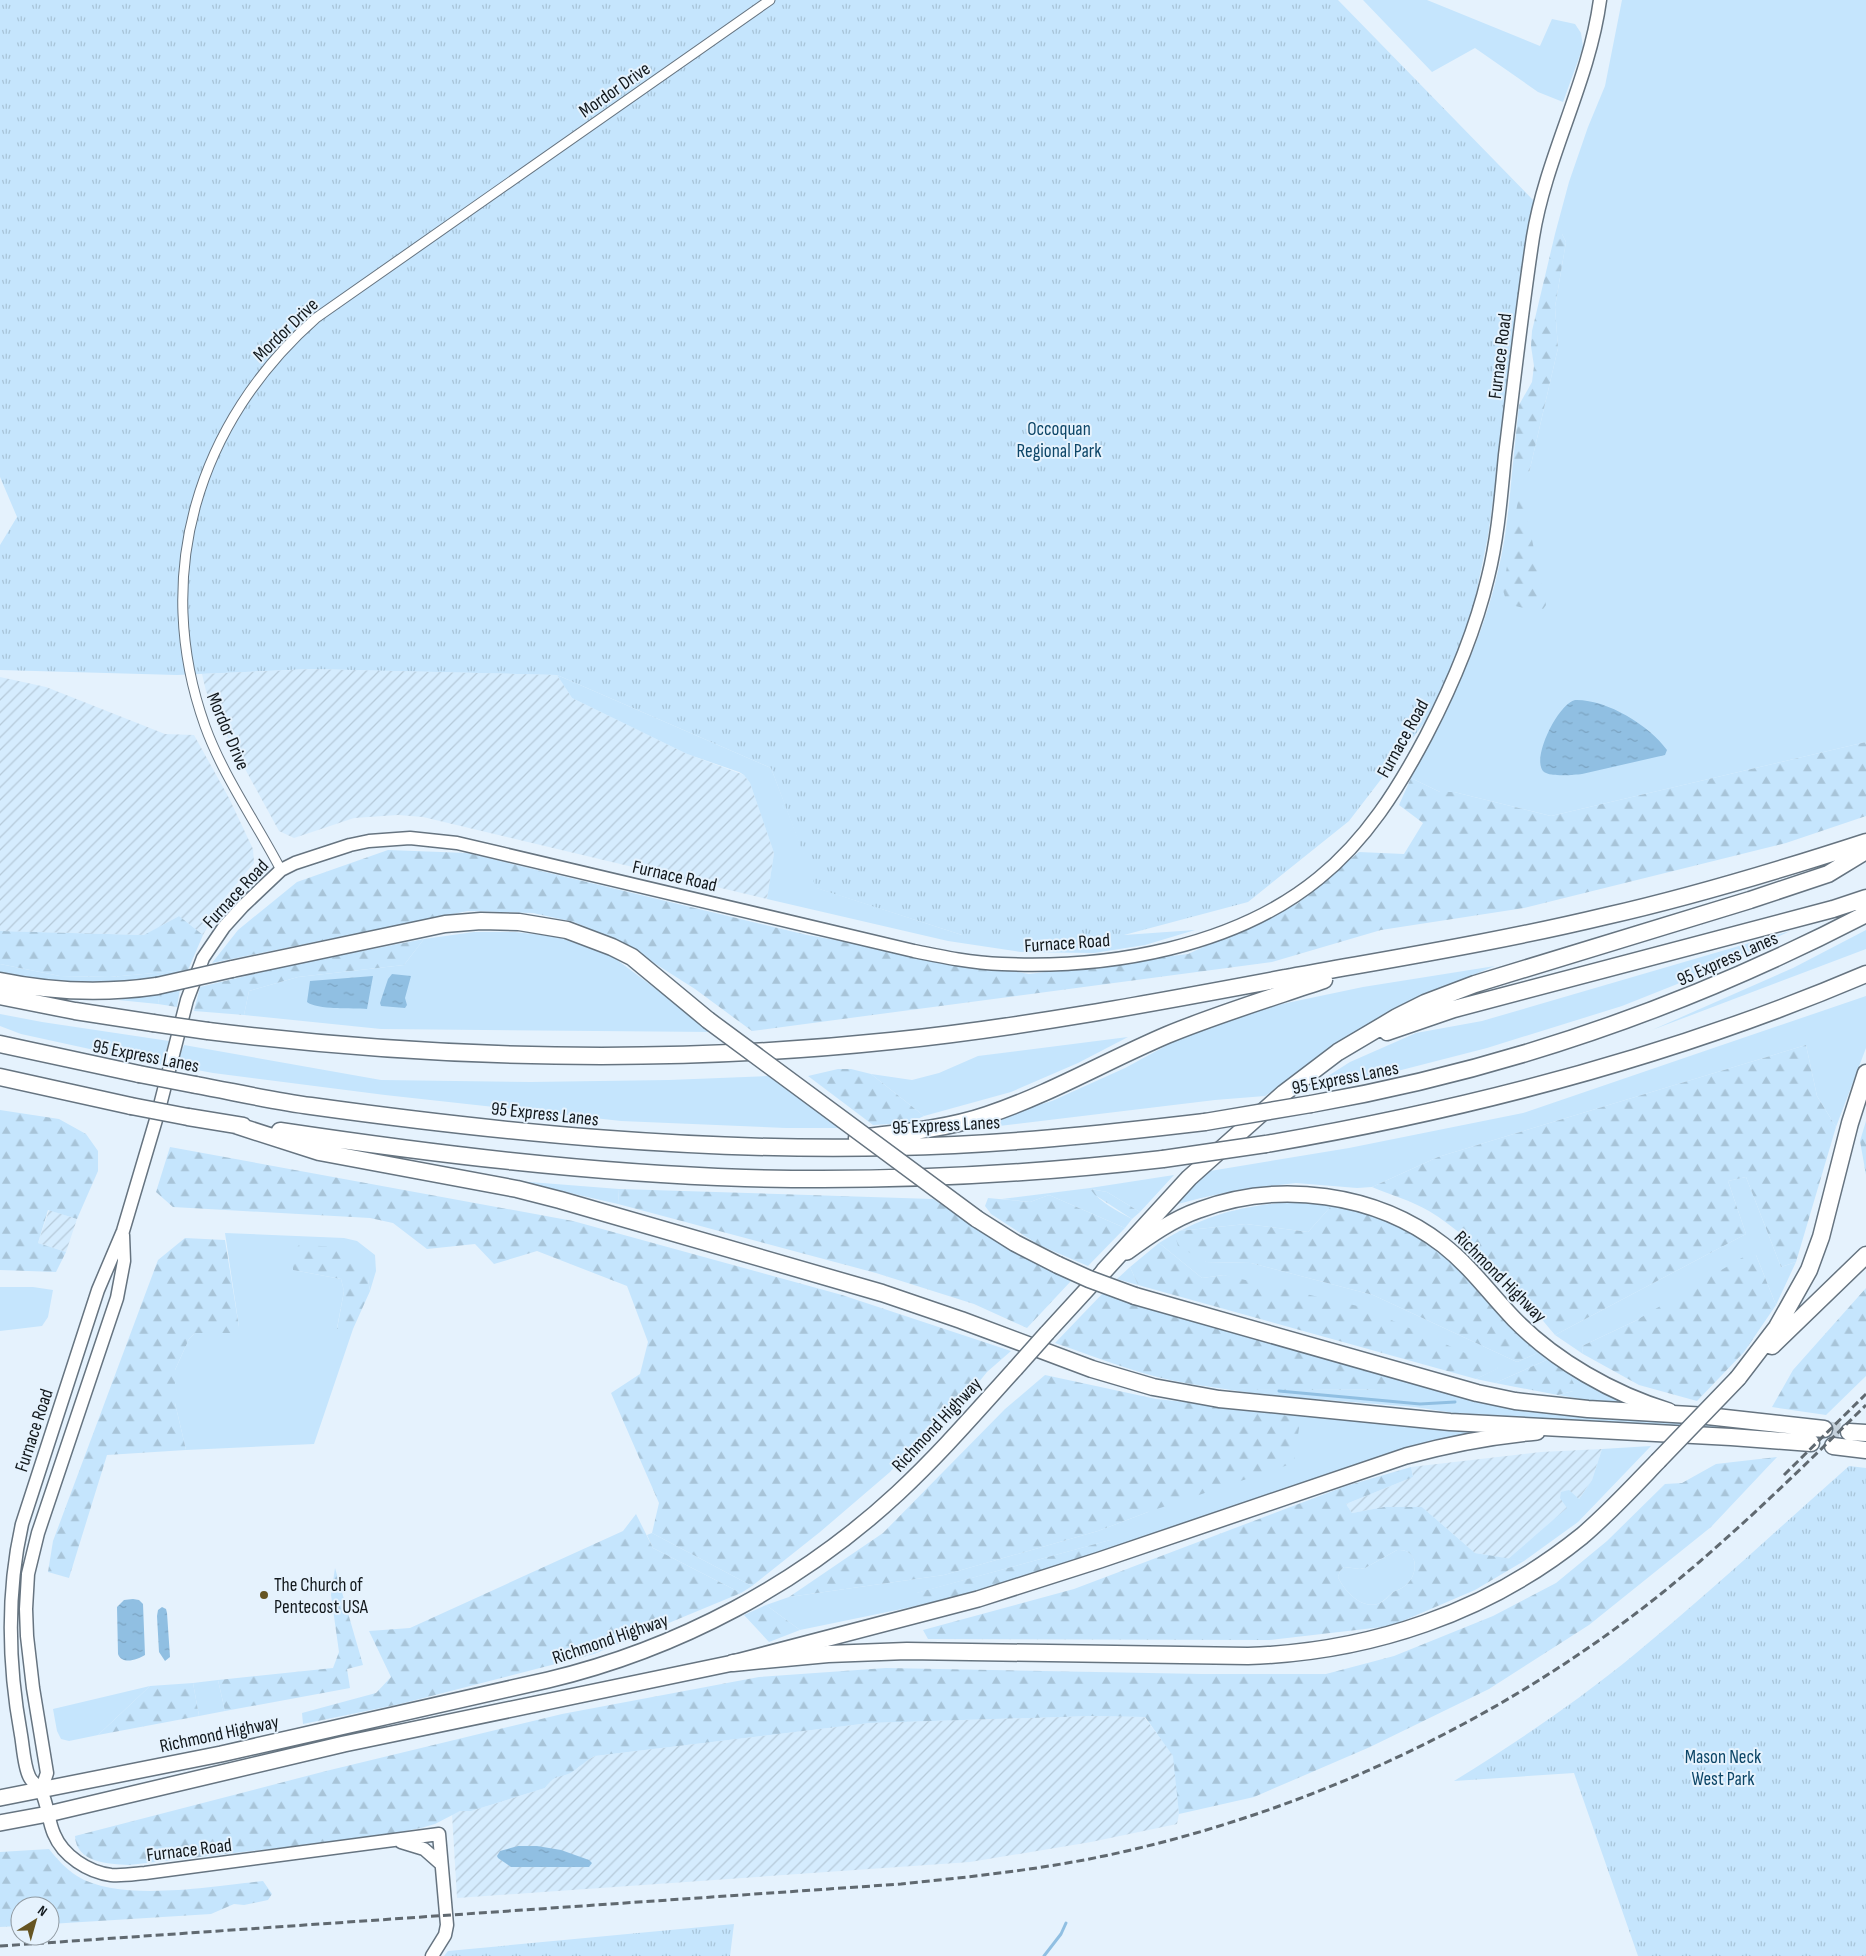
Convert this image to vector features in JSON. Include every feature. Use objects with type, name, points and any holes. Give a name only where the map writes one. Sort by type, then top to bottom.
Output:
[{"type":"highway","points":[[0,996],[75,1011],[208,1031],[377,1049],[528,1056],[683,1055],[890,1041],[1024,1024],[1373,963],[1529,933],[1605,917],[1678,898],[1778,870],[1866,842]]},
{"type":"highway","points":[[1104,1271],[1189,1178],[1306,1076],[1338,1052],[1371,1032],[1451,992],[1828,874],[1866,851]]},
{"type":"highway","points":[[1306,1076],[1386,1032],[1420,1020],[1833,909],[1866,898]]},
{"type":"highway","name":"95 Express Lanes","points":[[0,1044],[140,1074],[309,1106],[587,1138],[787,1148],[896,1147],[985,1143],[1087,1135],[1206,1122],[1311,1104],[1443,1077],[1577,1038],[1651,1012],[1724,982],[1866,914]]},
{"type":"highway","points":[[0,981],[55,991],[89,992],[156,986],[445,924],[481,921],[519,922],[567,930],[612,947],[632,958],[708,1020],[977,1219],[1015,1243],[1089,1279],[1134,1296],[1477,1393],[1515,1401],[1618,1412],[1676,1413]]},
{"type":"highway","points":[[787,1148],[925,1129],[986,1116],[1052,1090],[1166,1036],[1208,1019],[1373,963]]},
{"type":"highway","points":[[0,1077],[188,1117],[377,1145],[518,1162],[746,1178],[960,1176],[1163,1159],[1266,1144],[1403,1118],[1552,1082],[1695,1039],[1862,976]]},
{"type":"highway","points":[[1738,1378],[1777,1327],[1809,1270],[1821,1237],[1850,1123],[1866,1073]]},
{"type":"highway","points":[[232,1124],[319,1152],[516,1189],[733,1250],[882,1293],[961,1320],[1092,1370],[1153,1387],[1219,1399],[1450,1422],[1580,1429]]},
{"type":"highway","points":[[733,1663],[828,1654],[907,1651],[1256,1656],[1301,1653],[1356,1644],[1388,1636],[1448,1616],[1517,1581],[1559,1554],[1583,1535],[1605,1515],[1738,1378],[1866,1255]]},
{"type":"highway","name":"Richmond Highway","points":[[1676,1413],[1824,1429]]},
{"type":"highway","name":"Richmond Highway","points":[[1580,1429],[1811,1443]]},
{"type":"highway","points":[[1849,1432],[1866,1433]]},
{"type":"highway","points":[[1834,1446],[1866,1450]]},
{"type":"main road","name":"Furnace Road","points":[[432,1956],[445,1935],[447,1925],[439,1834],[145,1874],[111,1875],[91,1869],[67,1852],[54,1835],[41,1790],[29,1776],[15,1703],[10,1653],[10,1610],[15,1561],[22,1524],[98,1290],[122,1231],[158,1113],[187,1000],[203,958],[224,927],[280,870],[309,858],[356,844],[390,839],[429,839],[485,849],[914,951],[974,961],[1038,965],[1078,963],[1123,957],[1186,944],[1238,927],[1261,916],[1294,896],[1338,861],[1359,839],[1382,809],[1436,718],[1451,686],[1475,623],[1495,544],[1519,344],[1538,211],[1550,167],[1588,58],[1600,0]]},
{"type":"main road","name":"Richmond Highway","points":[[0,1798],[221,1754],[580,1673],[656,1647],[700,1627],[759,1596],[825,1553],[875,1513],[919,1474],[1104,1271],[1156,1233],[1196,1211],[1214,1204],[1279,1195],[1317,1196],[1357,1203],[1394,1216],[1443,1245],[1477,1276],[1528,1332],[1575,1367],[1652,1406],[1676,1413]]},
{"type":"main road","name":"Furnace Road","points":[[41,1790],[47,1774],[33,1688],[26,1609],[31,1558],[117,1298],[124,1261],[122,1231]]},
{"type":"main road","name":"Richmond Highway","points":[[0,1823],[48,1814],[344,1744],[733,1663],[978,1599],[1441,1446],[1508,1434],[1580,1429]]},
{"type":"main road","points":[[31,1496],[49,1501]]},
{"type":"main road","name":"Furnace Road","points":[[388,1842],[400,1842],[417,1846],[429,1852],[441,1864]]},
{"type":"street","name":"Mordor Drive","points":[[280,870],[212,743],[195,692],[185,639],[184,579],[187,544],[193,514],[211,460],[229,423],[245,396],[264,370],[316,318],[770,0]]},
{"type":"shaded area","points":[[312,669],[557,675],[572,698],[687,754],[744,775],[750,783],[774,853],[767,899],[423,817],[398,815],[354,818],[294,838],[279,831],[220,723],[206,691],[202,674]]},
{"type":"shaded area","points":[[0,677],[46,687],[165,734],[194,735],[229,798],[253,849],[254,863],[222,901],[203,935],[179,916],[145,935],[0,931]]},
{"type":"shaded area","points":[[49,1210],[77,1219],[66,1252],[38,1243]]},
{"type":"shaded area","points":[[1602,1449],[1592,1480],[1579,1499],[1508,1559],[1475,1553],[1422,1507],[1384,1507],[1352,1513],[1346,1504],[1413,1477],[1411,1467],[1541,1452]]},
{"type":"shaded area","points":[[1092,1716],[1144,1717],[1174,1756],[1179,1814],[1177,1824],[1091,1842],[970,1862],[457,1898],[452,1814],[460,1811],[471,1811],[545,1788],[551,1780],[578,1768],[585,1761],[595,1756],[870,1723]]},
{"type":"green space","name":"Occoquan Regional Park","points":[[0,0],[1338,0],[1535,202],[1488,536],[1474,604],[1463,640],[1435,709],[1349,821],[1248,902],[1124,935],[962,935],[816,888],[771,768],[557,675],[312,669],[177,675],[0,670],[0,545],[17,517],[0,477]]},
{"type":"green space","points":[[1363,0],[1427,0],[1540,46],[1552,19],[1575,24],[1581,33],[1583,47],[1563,102],[1538,92],[1475,48],[1432,72]]},
{"type":"green space","points":[[1622,0],[1866,0],[1866,742],[1551,816],[1454,792],[1440,792],[1411,778],[1450,703],[1483,625],[1503,547],[1512,473],[1529,473],[1558,348],[1555,307],[1566,242],[1562,234],[1555,234],[1569,182],[1588,127],[1605,86]]},
{"type":"green space","points":[[1555,234],[1562,234],[1566,242],[1555,307],[1558,348],[1529,473],[1512,473],[1519,405],[1532,382],[1534,366],[1531,346],[1532,331]]},
{"type":"green space","points":[[1519,494],[1523,498],[1546,605],[1541,612],[1507,604],[1503,590]]},
{"type":"green space","points":[[557,675],[771,768],[817,888],[962,935],[1124,935],[1195,930],[1145,945],[1094,953],[1021,952],[948,941],[767,899],[774,853],[750,783],[744,775],[687,754],[572,698]]},
{"type":"green space","points":[[1866,742],[1866,816],[1786,843],[1524,908],[1381,930],[1272,962],[752,1031],[695,989],[621,942],[574,922],[533,913],[468,911],[212,963],[238,930],[297,882],[388,850],[467,853],[807,935],[1029,974],[1188,954],[1297,904],[1359,852],[1404,854],[1423,823],[1399,805],[1411,778],[1440,792],[1454,792],[1551,816]]},
{"type":"green space","points":[[179,916],[203,935],[188,970],[110,977],[60,976],[0,964],[0,931],[144,935]]},
{"type":"green space","points":[[1866,930],[1866,949],[1652,1030],[1793,968]]},
{"type":"green space","points":[[1790,931],[1700,975],[1622,1006],[1487,1048],[1378,1076],[1306,1090],[1350,1062],[1416,1033],[1482,1021]]},
{"type":"green space","points":[[474,932],[515,932],[558,937],[613,957],[714,1032],[381,1029],[244,1015],[249,991],[298,977],[404,965],[424,939]]},
{"type":"green space","points":[[424,939],[404,965],[298,977],[249,991],[244,1015],[194,1011],[200,987],[295,964]]},
{"type":"green space","points":[[0,964],[60,976],[110,977],[188,970],[137,981],[89,984],[44,980],[0,973]]},
{"type":"green space","points":[[1495,966],[1415,999],[1364,1028],[1265,1096],[1215,1100],[941,1133],[1052,1101],[1125,1068],[1173,1042],[1224,1021],[1282,1004],[1363,987]]},
{"type":"green space","points":[[180,989],[177,1007],[158,1004],[160,992]]},
{"type":"green space","points":[[160,992],[158,1004],[118,1000]]},
{"type":"green space","points":[[1866,996],[1866,1048],[1836,1127],[1817,1096],[1806,1045],[1438,1157],[1372,1187],[1357,1188],[1296,1183],[1243,1189],[1174,1205],[1204,1172],[1349,1148],[1523,1113]]},
{"type":"green space","points":[[0,1014],[169,1041],[163,1065],[21,1034],[0,1026]]},
{"type":"green space","points":[[1128,1037],[1078,1063],[1011,1092],[924,1116],[871,1074],[912,1080],[939,1073],[978,1056]]},
{"type":"green space","points":[[184,1045],[381,1080],[531,1082],[768,1076],[847,1128],[786,1128],[621,1121],[385,1095],[213,1073],[176,1066]]},
{"type":"green space","points":[[1806,1045],[1817,1096],[1836,1127],[1796,1262],[1781,1267],[1746,1177],[1728,1181],[1746,1234],[1555,1335],[1497,1268],[1447,1223],[1422,1207],[1372,1187],[1438,1157]]},
{"type":"green space","points":[[838,1069],[851,1069],[871,1074],[924,1116],[909,1123],[873,1125],[808,1076]]},
{"type":"green space","points":[[0,1110],[59,1119],[86,1134],[98,1151],[98,1171],[77,1219],[48,1210],[38,1243],[66,1252],[56,1272],[0,1270]]},
{"type":"green space","points":[[1866,1121],[1866,1175],[1860,1141]]},
{"type":"green space","points":[[170,1147],[573,1221],[842,1295],[1011,1351],[987,1372],[970,1393],[920,1437],[890,1472],[820,1532],[752,1586],[652,1533],[659,1503],[611,1393],[640,1374],[648,1342],[627,1286],[537,1251],[494,1264],[475,1244],[427,1249],[393,1223],[370,1218],[173,1207],[156,1192]]},
{"type":"green space","points":[[1174,1175],[1140,1212],[1107,1192],[1091,1189],[1104,1203],[1132,1219],[1125,1228],[1049,1195],[1030,1202],[1002,1199],[1090,1188]]},
{"type":"green space","points":[[1746,1177],[1781,1267],[1796,1262],[1776,1305],[1756,1255],[1635,1321],[1582,1346],[1583,1354],[1555,1335],[1746,1234],[1728,1181]]},
{"type":"green space","points":[[517,1181],[619,1189],[618,1204]]},
{"type":"green space","points":[[619,1189],[933,1199],[988,1234],[1071,1281],[1027,1328],[974,1304],[876,1273],[618,1204]]},
{"type":"green space","points":[[1090,1189],[1107,1192],[1140,1212],[1132,1219],[1095,1195]]},
{"type":"green space","points":[[1049,1195],[1125,1228],[1088,1266],[1039,1245],[991,1214],[985,1206],[988,1198],[1030,1202]]},
{"type":"green space","points":[[1299,1201],[1333,1204],[1308,1232],[1246,1224],[1181,1231],[1210,1218],[1260,1205]]},
{"type":"green space","points":[[1333,1204],[1370,1213],[1406,1228],[1435,1246],[1516,1329],[1542,1351],[1517,1362],[1373,1295],[1251,1263],[1206,1262],[1178,1246],[1176,1239],[1179,1231],[1246,1224],[1308,1232]]},
{"type":"green space","points":[[1179,1231],[1206,1262],[1251,1263],[1373,1295],[1517,1362],[1542,1351],[1641,1406],[1611,1404],[1558,1395],[1573,1391],[1551,1358],[1495,1383],[1476,1379],[1498,1368],[1224,1275],[1202,1278],[1159,1243]]},
{"type":"green space","points":[[225,1233],[344,1238],[357,1241],[375,1255],[376,1271],[370,1291],[368,1279],[293,1270],[341,1279],[344,1291],[337,1328],[353,1329],[314,1444],[186,1450],[175,1403],[175,1370],[189,1339],[195,1333],[239,1327]]},
{"type":"green space","points":[[185,1238],[225,1240],[239,1327],[234,1333],[195,1333],[189,1339],[175,1370],[175,1403],[186,1450],[107,1455],[69,1578],[48,1572],[53,1541],[158,1260]]},
{"type":"green space","points":[[1159,1243],[1202,1278],[1224,1275],[1362,1307],[1499,1368],[1476,1379],[1138,1285],[1130,1267]]},
{"type":"green space","points":[[299,1245],[343,1247],[352,1253],[368,1279],[370,1291],[353,1329],[337,1329],[344,1291],[341,1279],[293,1270],[292,1253]]},
{"type":"green space","points":[[1756,1255],[1776,1305],[1744,1352],[1697,1401],[1639,1385],[1583,1354],[1582,1346],[1635,1321],[1745,1256]]},
{"type":"green space","points":[[1130,1267],[1138,1285],[1117,1279]]},
{"type":"green space","points":[[0,1287],[33,1287],[53,1290],[48,1317],[42,1326],[0,1331]]},
{"type":"green space","points":[[1866,1288],[1866,1376],[1826,1415],[1772,1407],[1793,1370]]},
{"type":"green space","points":[[1103,1293],[1392,1376],[1399,1384],[1396,1387],[1378,1390],[1261,1390],[1214,1387],[1157,1377],[1055,1343]]},
{"type":"green space","points":[[1551,1358],[1570,1376],[1575,1386],[1573,1391],[1558,1395],[1495,1383]]},
{"type":"green space","points":[[1045,1375],[1156,1399],[1273,1411],[1300,1421],[1294,1463],[1148,1512],[1098,1531],[944,1575],[789,1597],[883,1533],[1005,1409]]},
{"type":"green space","points":[[1392,1376],[1475,1399],[1817,1435],[1454,1413],[1415,1407],[1264,1395],[1192,1384],[1251,1389],[1378,1390]]},
{"type":"green space","points":[[1273,1411],[1406,1426],[1509,1430],[1444,1439],[1301,1483],[1199,1521],[1110,1548],[1113,1544],[1110,1540],[917,1593],[915,1598],[921,1605],[800,1630],[766,1605],[789,1597],[944,1575],[1098,1531],[1148,1512]]},
{"type":"green space","points":[[1651,1446],[1578,1522],[1524,1561],[1508,1559],[1567,1508],[1560,1498],[1561,1492],[1569,1490],[1579,1499],[1592,1480],[1602,1449]]},
{"type":"green space","points":[[1777,1457],[1711,1527],[1589,1625],[1489,1689],[1370,1747],[1254,1797],[1179,1814],[1173,1756],[1145,1717],[1092,1716],[870,1723],[595,1756],[572,1772],[555,1778],[545,1788],[471,1811],[460,1811],[435,1824],[421,1828],[367,1838],[129,1865],[103,1863],[87,1857],[77,1845],[75,1836],[326,1771],[562,1714],[759,1677],[886,1668],[1202,1674],[1326,1674],[1394,1656],[1493,1616],[1556,1583],[1607,1541],[1665,1484],[1682,1483],[1716,1464]]},
{"type":"green space","name":"Mason Neck West Park","points":[[1849,1466],[1866,1468],[1866,1956],[1638,1956],[1574,1773],[1454,1781],[1547,1720],[1635,1654]]},
{"type":"green space","points":[[1411,1467],[1413,1477],[1346,1504],[1352,1513],[1384,1507],[1422,1507],[1475,1553],[1524,1561],[1475,1590],[1391,1626],[1269,1640],[928,1639],[923,1630],[1074,1589],[1346,1486]],"holes":[[[1397,1550],[1404,1550],[1413,1557],[1415,1563],[1413,1575],[1404,1586],[1380,1603],[1374,1605],[1361,1602],[1349,1593],[1338,1577],[1344,1567],[1365,1568]]]},
{"type":"green space","points":[[636,1514],[653,1548],[741,1593],[594,1654],[400,1704],[303,1724],[302,1713],[376,1693],[391,1677],[369,1631],[410,1628],[623,1531]]},
{"type":"green space","points":[[652,1533],[752,1586],[741,1593],[653,1548],[647,1535]]},
{"type":"green space","points":[[1110,1540],[1114,1544],[1110,1548],[997,1586],[921,1605],[914,1598],[916,1593]]},
{"type":"green space","points":[[1397,1550],[1404,1550],[1410,1553],[1415,1563],[1415,1569],[1410,1580],[1404,1586],[1380,1603],[1374,1605],[1361,1602],[1349,1593],[1338,1577],[1344,1567],[1365,1568]]},
{"type":"green space","points":[[335,1568],[363,1665],[347,1669],[350,1688],[225,1711],[218,1680],[333,1668],[339,1652],[331,1595]]},
{"type":"green space","points":[[766,1605],[800,1630],[769,1642],[744,1615]]},
{"type":"green space","points":[[218,1680],[225,1711],[199,1716],[193,1683]]},
{"type":"green space","points":[[193,1683],[199,1716],[98,1735],[150,1686]]},
{"type":"green space","points":[[150,1686],[98,1735],[69,1741],[61,1739],[57,1731],[53,1709]]},
{"type":"green space","points":[[49,1849],[62,1864],[77,1876],[95,1884],[117,1889],[142,1891],[194,1889],[263,1881],[272,1894],[268,1900],[244,1905],[234,1904],[211,1914],[60,1923],[60,1896],[10,1896],[10,1926],[0,1927],[0,1852]]},
{"type":"green space","points":[[734,1924],[730,1956],[444,1956],[448,1951]]},
{"type":"water","points":[[1575,700],[1600,704],[1626,715],[1659,741],[1667,750],[1665,755],[1582,774],[1547,774],[1541,766],[1543,745],[1554,721],[1561,711]]},
{"type":"water","points":[[392,974],[411,976],[405,998],[407,1005],[405,1008],[381,1006],[380,1003],[388,979]]},
{"type":"water","points":[[373,976],[367,1009],[327,1007],[312,1005],[307,1002],[310,981]]},
{"type":"water","points":[[124,1600],[139,1600],[143,1604],[145,1655],[134,1660],[123,1660],[118,1654],[117,1607]]},
{"type":"water","points":[[162,1607],[166,1609],[167,1613],[170,1657],[165,1661],[159,1652],[157,1616],[158,1610]]},
{"type":"water","points":[[518,1846],[537,1846],[561,1850],[589,1860],[592,1863],[589,1867],[511,1867],[498,1858],[497,1856],[500,1851]]},
{"type":"waterway","points":[[1279,1391],[1420,1404],[1455,1402]]},
{"type":"waterway","points":[[1044,1956],[1061,1934],[1066,1923]]},
{"type":"tunnel","points":[[1824,1429],[1849,1432]]},
{"type":"railway","points":[[1784,1475],[1866,1394]]},
{"type":"railway","points":[[0,1946],[901,1884],[1054,1865],[1104,1856],[1179,1838],[1254,1815],[1327,1788],[1398,1757],[1468,1722],[1535,1682],[1600,1640],[1689,1571],[1766,1502],[1866,1405]]},
{"type":"place","name":"The Church of Pentecost USA","points":[[264,1595]]}]
